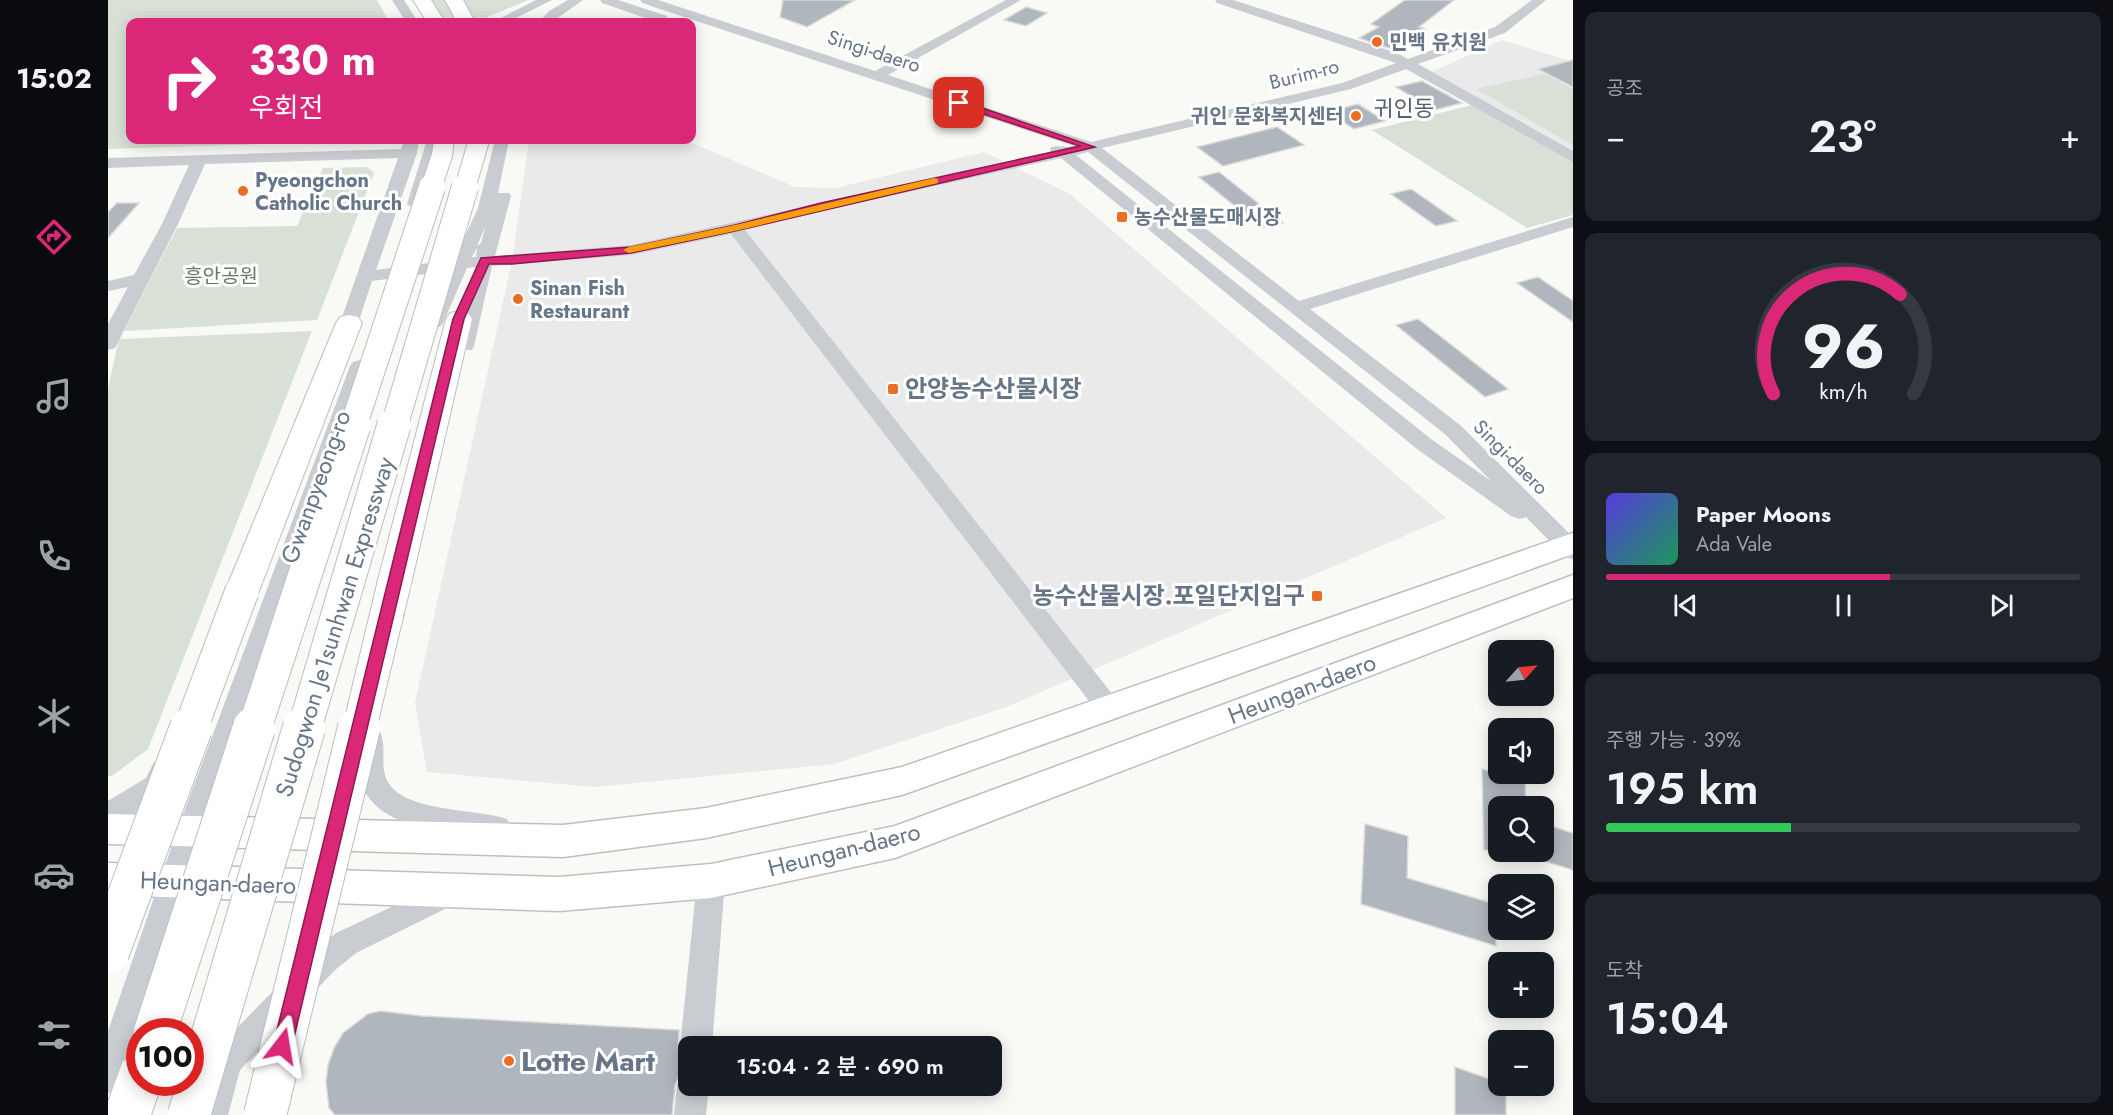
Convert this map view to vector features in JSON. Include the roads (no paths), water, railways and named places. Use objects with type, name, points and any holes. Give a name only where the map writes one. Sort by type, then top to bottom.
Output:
[{"type":"highway","points":[[422,0],[433,18]]},
{"type":"highway","points":[[454,0],[464,18]]},
{"type":"highway","name":"Sudogwon Je1sunhwan Expressway","points":[[160,1018],[434,178],[443,144]]},
{"type":"highway","name":"Sudogwon Je1sunhwan Expressway","points":[[189,1115],[477,144]]},
{"type":"highway","points":[[265,1115],[459,319]]},
{"type":"highway","points":[[108,952],[242,591],[349,323]]},
{"type":"highway","points":[[128,1115],[134,1096]]},
{"type":"main road","name":"Heungan-daero","points":[[108,829],[563,840],[706,823],[902,781],[1571,546]]},
{"type":"main road","name":"Heungan-daero","points":[[108,879],[559,894],[711,881],[895,842],[1573,586]]},
{"type":"street","points":[[398,0],[409,18]]},
{"type":"street","points":[[417,0],[428,18]]},
{"type":"street","points":[[508,18],[546,0]]},
{"type":"street","points":[[549,18],[577,0]]},
{"type":"street","points":[[606,0],[662,18]]},
{"type":"street","name":"Singi-daero","points":[[646,0],[1091,147],[1453,429],[1571,546]]},
{"type":"street","points":[[877,76],[1015,0]]},
{"type":"street","points":[[1221,0],[1410,64],[1573,157]]},
{"type":"street","name":"Burim-ro","points":[[366,276],[485,261],[512,261],[631,250],[1091,147],[1347,86],[1500,30],[1540,0]]},
{"type":"street","name":"Singi-daero","points":[[696,29],[1064,153],[1424,444],[1571,546]]},
{"type":"street","name":"Gwanpyeong-ro","points":[[108,1077],[191,831],[392,273],[433,144]]},
{"type":"street","points":[[212,1115],[420,354],[486,207],[501,144]]},
{"type":"street","points":[[515,144],[513,164],[485,261],[371,742],[369,766],[376,788],[387,802],[397,806],[416,813],[563,840]]},
{"type":"street","points":[[108,163],[198,162],[410,146],[349,323],[323,365],[180,739],[156,786],[108,816]]},
{"type":"street","points":[[108,344],[170,224],[198,162]]},
{"type":"street","points":[[377,246],[418,195]]},
{"type":"street","points":[[459,319],[485,261],[486,207]]},
{"type":"street","points":[[1298,308],[1573,222]]},
{"type":"street","points":[[735,228],[1108,707]]},
{"type":"street","points":[[108,286],[141,279]]},
{"type":"street","points":[[697,1036],[711,881]]},
{"type":"street","points":[[226,1062],[330,955],[378,926],[453,891]]},
{"type":"street","points":[[690,1115],[692,1096]]},
{"type":"place","name":"민백 유치원","points":[[1377,42]]},
{"type":"place","name":"귀인 문화복지센터","points":[[1356,116]]},
{"type":"place","name":"Pyeongchon Catholic Church","points":[[243,191]]},
{"type":"place","name":"농수산물도매시장","points":[[1122,217]]},
{"type":"place","name":"Sinan Fish Restaurant","points":[[518,299]]},
{"type":"place","name":"안양농수산물시장","points":[[893,389]]},
{"type":"place","name":"농수산물시장.포일단지입구","points":[[1317,596]]},
{"type":"place","name":"Lotte Mart","points":[[509,1061]]},
{"type":"district","name":"귀인동","points":[[1404,108]]},
{"type":"park label","name":"흥안공원","points":[[221,276]]}]
